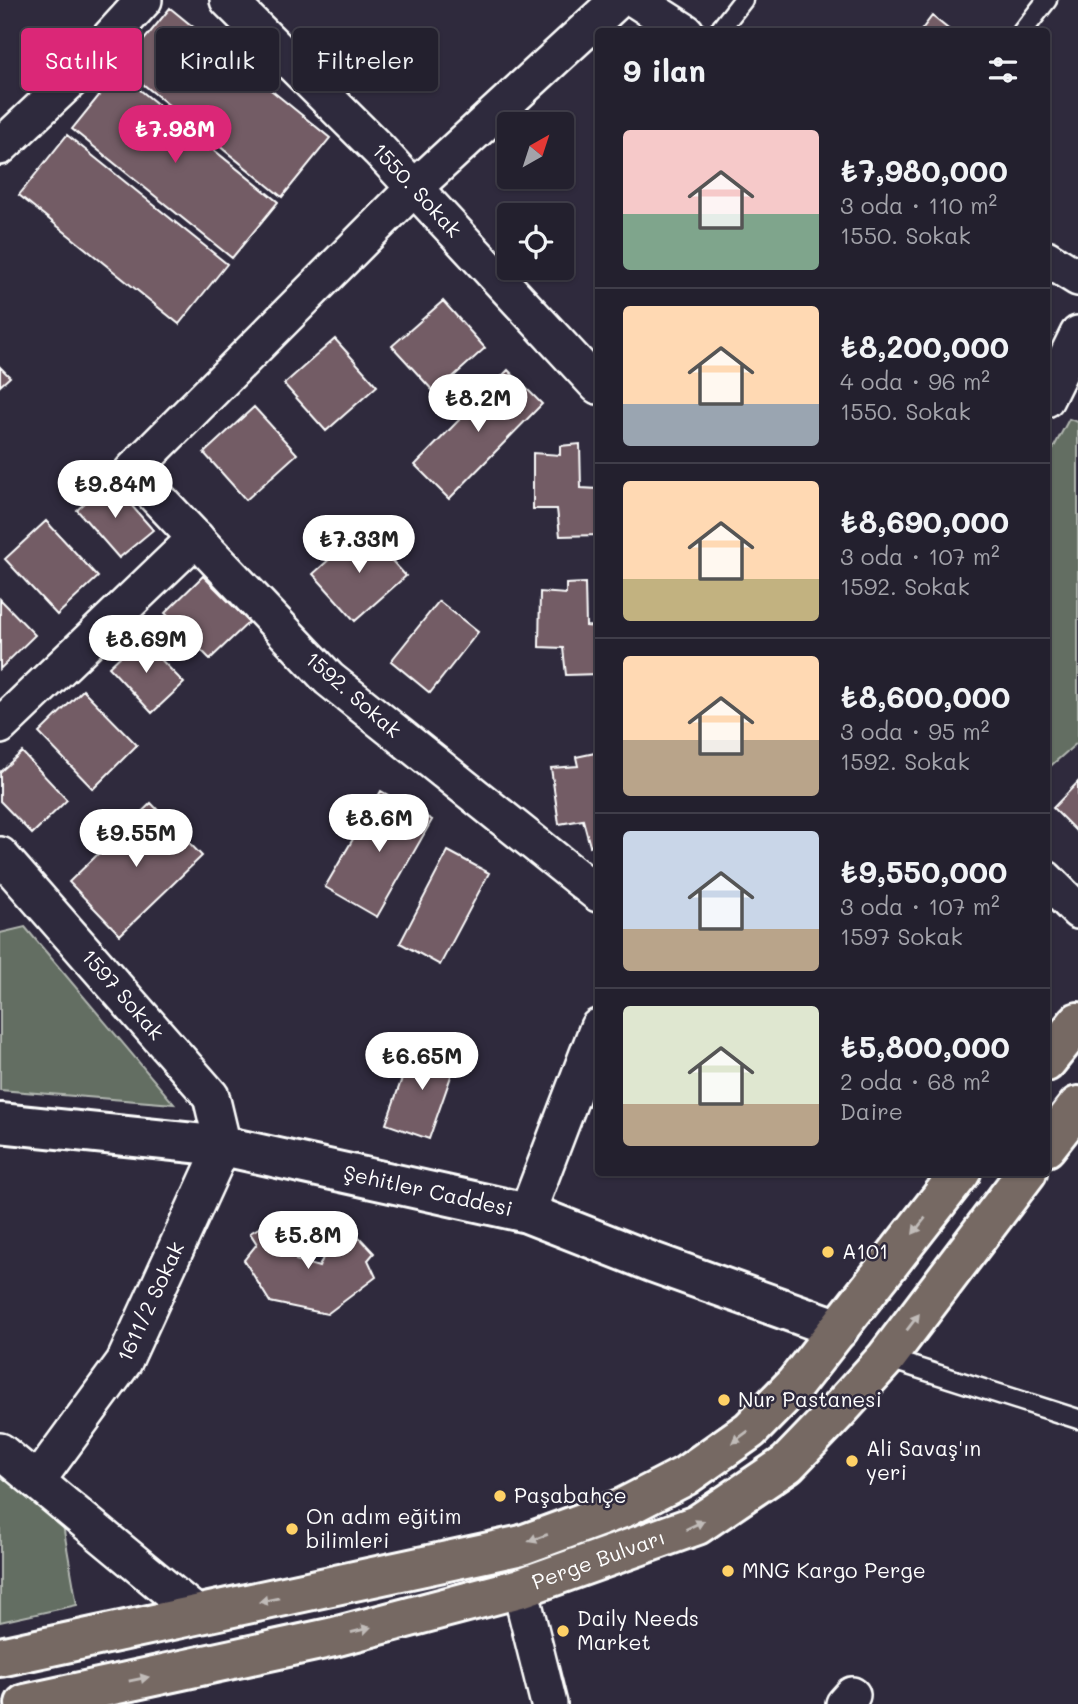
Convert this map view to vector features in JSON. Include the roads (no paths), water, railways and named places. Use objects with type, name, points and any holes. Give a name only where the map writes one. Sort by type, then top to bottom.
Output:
[{"type":"main road","points":[[1050,1057],[1078,1022]]},
{"type":"main road","points":[[1050,1142],[1078,1106]]},
{"type":"main road","name":"Perge Bulvarı","points":[[0,1657],[522,1545],[623,1508],[685,1476],[750,1430],[796,1384],[958,1176]]},
{"type":"main road","name":"Perge Bulvarı","points":[[24,1704],[334,1637],[520,1588],[697,1525],[787,1464],[886,1358],[1024,1176]]},
{"type":"street","points":[[0,147],[71,80],[144,0]]},
{"type":"street","name":"1550. Sokak","points":[[228,0],[379,150],[595,383]]},
{"type":"street","points":[[413,189],[618,0]]},
{"type":"street","points":[[636,0],[680,28]]},
{"type":"street","name":"1592. Sokak","points":[[413,189],[132,471],[329,679],[595,892]]},
{"type":"street","points":[[1050,260],[1078,278]]},
{"type":"street","points":[[1061,388],[1078,334]]},
{"type":"street","points":[[0,726],[196,538]]},
{"type":"street","name":"1597 Sokak","points":[[2,861],[211,1096],[223,1146]]},
{"type":"street","points":[[1050,883],[1078,911]]},
{"type":"street","points":[[527,1213],[595,1035]]},
{"type":"street","name":"Şehitler Caddesi","points":[[0,1123],[223,1146],[527,1213],[652,1262],[838,1329]]},
{"type":"street","name":"1611/2 Sokak","points":[[37,1481],[124,1362],[223,1146]]},
{"type":"street","points":[[0,1451],[197,1614]]},
{"type":"street","points":[[520,1588],[549,1704]]},
{"type":"lane","points":[[721,28],[743,0]]},
{"type":"lane","points":[[1025,28],[1047,0]]},
{"type":"lane","points":[[886,1358],[1078,1419]]},
{"type":"place","name":"A101","points":[[828,1252]]},
{"type":"place","name":"Nur Pastanesi","points":[[724,1400]]},
{"type":"place","name":"Ali Savaş'ın yeri","points":[[852,1461]]},
{"type":"place","name":"Paşabahçe","points":[[500,1496]]},
{"type":"place","name":"On adım eğitim bilimleri","points":[[292,1529]]},
{"type":"place","name":"MNG Kargo Perge","points":[[728,1571]]},
{"type":"place","name":"Daily Needs Market","points":[[563,1631]]}]
